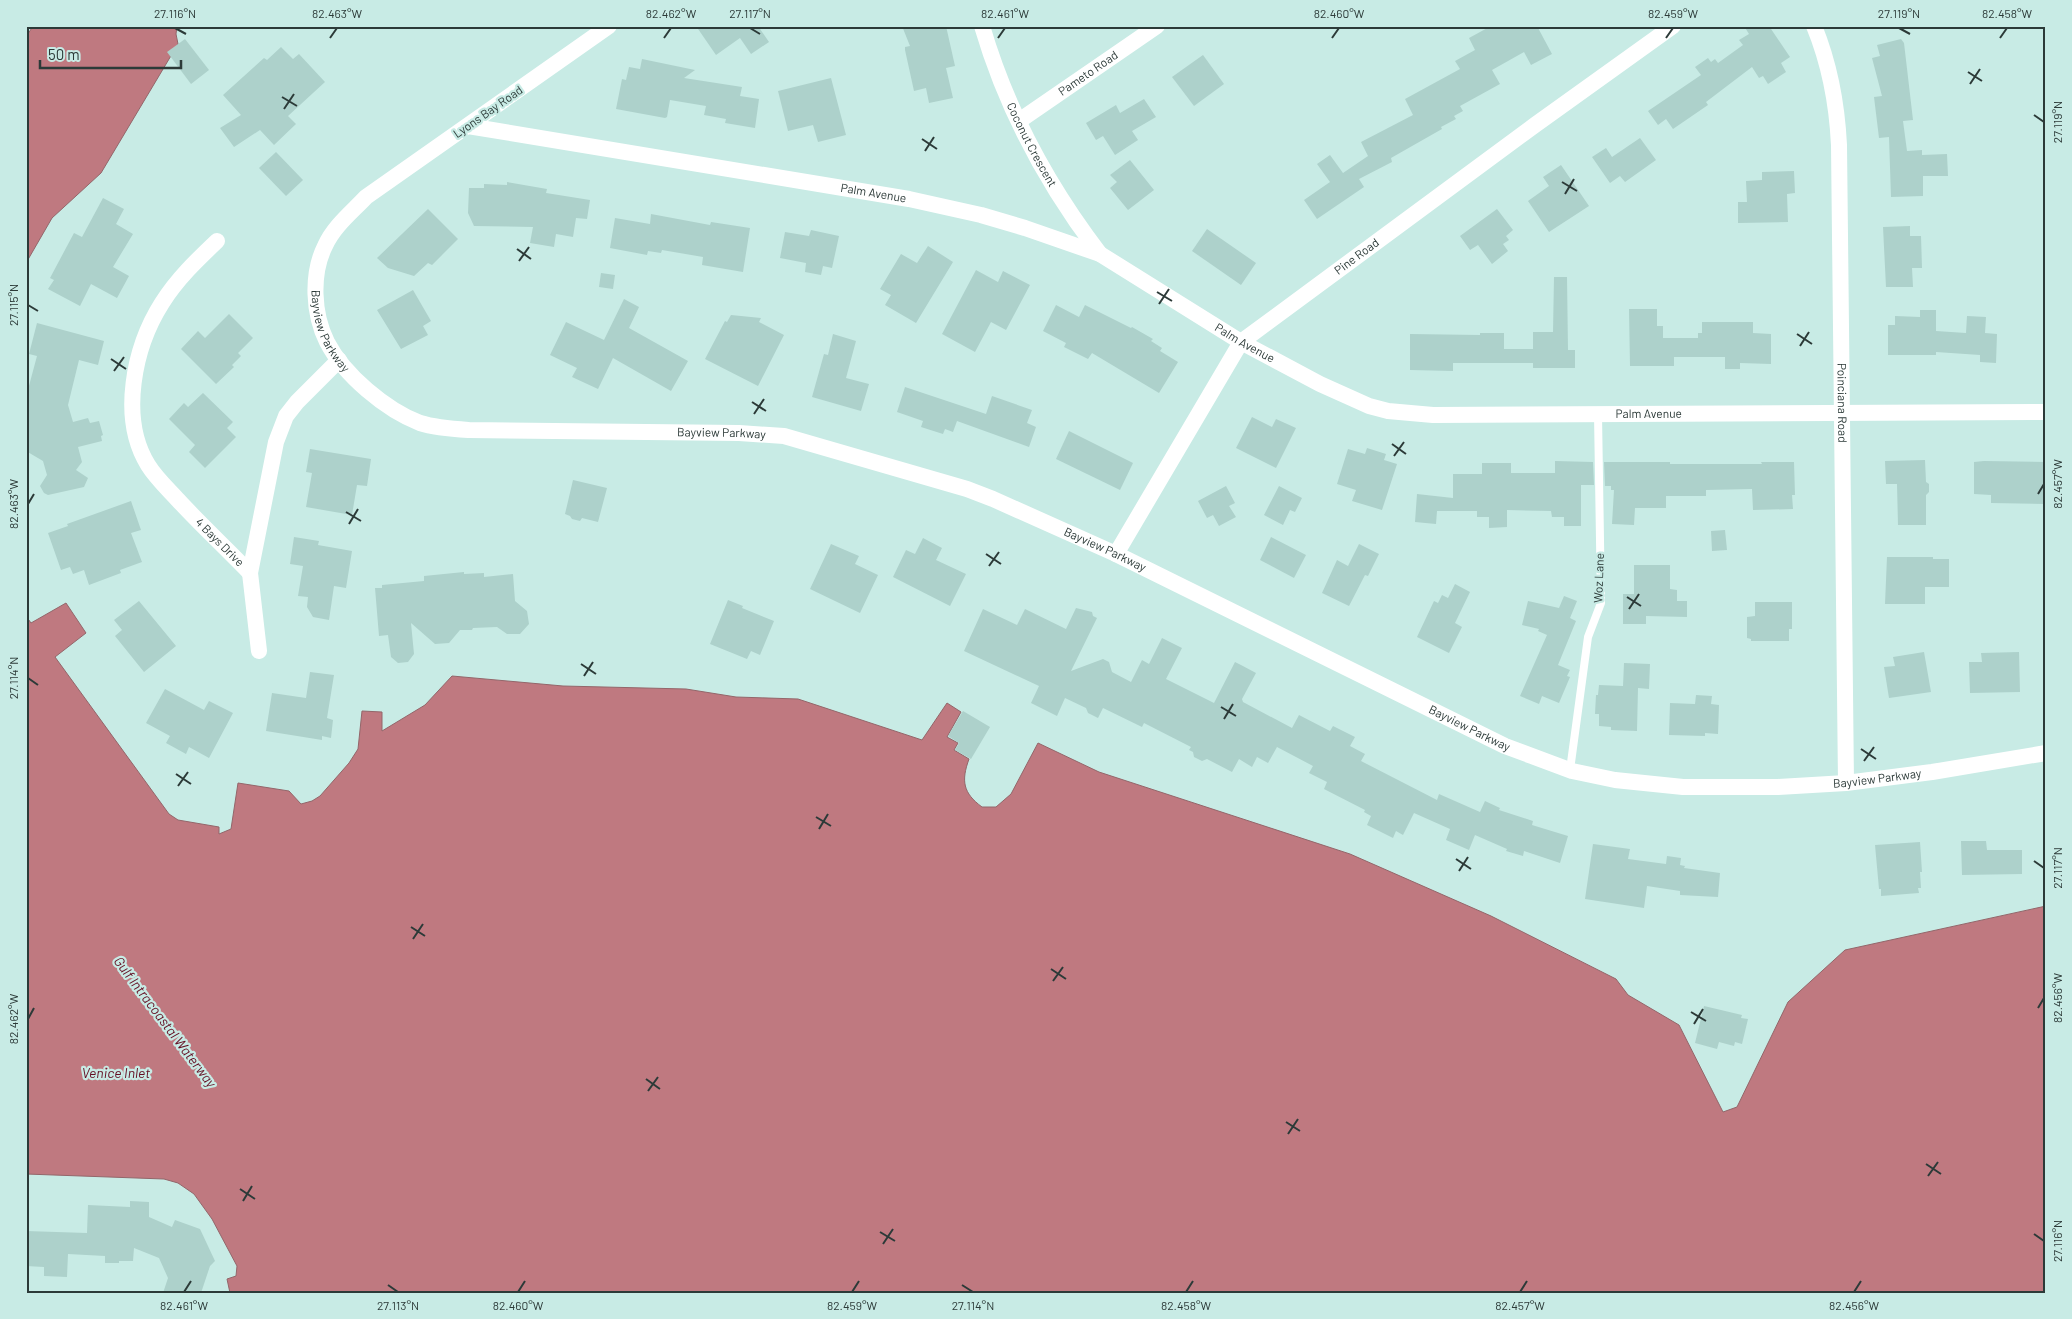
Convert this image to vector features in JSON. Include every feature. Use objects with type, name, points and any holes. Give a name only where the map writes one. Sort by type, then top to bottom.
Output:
[{"type":"street","name":"Lyons Bay Road","points":[[366,197],[609,26]]},
{"type":"street","name":"Coconut Crescent","points":[[982,26],[997,71],[1019,121],[1059,195],[1100,254]]},
{"type":"street","name":"Pameto Road","points":[[1019,121],[1157,26]]},
{"type":"street","name":"Pine Road","points":[[1116,554],[1241,342],[1535,125],[1673,26]]},
{"type":"street","name":"Poinciana Road","points":[[1814,26],[1824,51],[1831,77],[1838,126],[1846,783]]},
{"type":"street","name":"Palm Avenue","points":[[468,126],[908,199],[999,220],[1100,254],[1241,342],[1320,384],[1369,406],[1388,411],[1434,415],[2046,412]]},
{"type":"street","name":"Bayview Parkway","points":[[366,197],[334,229],[318,264],[316,298],[320,319],[327,341],[339,360],[377,398],[400,413],[421,423],[441,428],[469,430],[739,433],[784,436],[967,489],[1116,554],[1505,746],[1570,770],[1615,780],[1683,787],[1778,787],[1846,783],[1932,772],[2046,753]]},
{"type":"street","name":"4 Bays Drive","points":[[217,240],[175,284],[162,303],[151,325],[136,371],[133,398],[135,435],[140,451],[158,478],[250,573]]},
{"type":"street","name":"4 Bays Drive","points":[[250,573],[278,433],[286,416],[297,402],[339,360]]},
{"type":"street","points":[[250,573],[259,651]]},
{"type":"lane","name":"Woz Lane","points":[[1570,770],[1588,637],[1600,603],[1598,414]]},
{"type":"water","points":[[33,26],[177,26],[178,44],[101,173],[52,218],[26,263],[26,37]]},
{"type":"water","points":[[66,603],[86,633],[55,657],[169,814],[178,820],[219,827],[219,834],[231,829],[238,783],[289,791],[301,804],[312,801],[320,796],[349,763],[358,749],[362,711],[382,712],[382,731],[425,705],[452,676],[563,686],[686,689],[736,697],[798,699],[922,740],[947,703],[961,712],[947,737],[958,743],[954,750],[969,759],[966,767],[965,786],[971,797],[982,807],[996,807],[1011,794],[1038,743],[1099,772],[1350,854],[1491,916],[1616,979],[1628,995],[1679,1025],[1723,1112],[1737,1107],[1788,1002],[1845,950],[2046,906],[2046,1293],[230,1293],[227,1279],[236,1276],[237,1266],[212,1219],[194,1194],[178,1183],[164,1179],[26,1174],[26,616],[31,623]]},
{"type":"building","points":[[696,26],[758,26],[769,42],[751,54],[740,38],[716,55]]},
{"type":"building","points":[[902,26],[946,26],[955,66],[946,68],[953,98],[929,103],[926,88],[914,91],[905,50],[905,47],[910,46]]},
{"type":"building","points":[[1491,26],[1537,26],[1552,54],[1531,65],[1524,52],[1492,70],[1500,84],[1460,106],[1463,111],[1454,116],[1456,119],[1441,127],[1442,129],[1391,158],[1392,162],[1359,179],[1364,187],[1317,219],[1304,200],[1330,182],[1317,164],[1330,155],[1343,173],[1368,156],[1361,142],[1413,115],[1405,99],[1460,69],[1455,61],[1475,50],[1469,38]]},
{"type":"building","points":[[1744,26],[1769,26],[1790,57],[1781,63],[1786,72],[1768,84],[1763,76],[1759,78],[1752,67],[1706,102],[1708,105],[1673,129],[1666,119],[1658,125],[1648,111],[1701,75],[1695,67],[1708,58],[1711,62],[1715,59],[1718,63],[1743,45],[1739,40],[1749,34]]},
{"type":"building","points":[[185,39],[209,70],[191,84],[167,52]]},
{"type":"building","points":[[1901,39],[1904,43],[1913,120],[1903,121],[1907,151],[1922,150],[1922,155],[1947,154],[1948,176],[1923,176],[1923,196],[1891,197],[1889,137],[1879,138],[1874,97],[1882,96],[1872,58],[1880,56],[1877,45]]},
{"type":"building","points":[[281,47],[293,59],[299,54],[325,82],[288,116],[296,124],[274,145],[260,130],[234,147],[220,128],[241,115],[223,95],[264,58],[267,60]]},
{"type":"building","points":[[1203,55],[1224,84],[1194,106],[1172,77]]},
{"type":"building","points":[[642,59],[695,70],[684,78],[742,87],[740,96],[759,99],[755,128],[725,123],[726,119],[704,115],[706,106],[670,100],[667,117],[665,118],[616,109],[622,79],[626,80],[629,67],[640,69]]},
{"type":"building","points":[[831,78],[846,135],[818,142],[813,125],[788,131],[778,91]]},
{"type":"building","points":[[1144,99],[1156,117],[1132,131],[1138,140],[1115,155],[1103,136],[1096,140],[1086,123],[1116,105],[1120,113]]},
{"type":"building","points":[[1640,138],[1656,160],[1625,182],[1620,176],[1610,183],[1592,157],[1606,148],[1612,157]]},
{"type":"building","points":[[276,152],[303,180],[286,196],[259,168]]},
{"type":"building","points":[[1130,160],[1154,190],[1128,210],[1110,188],[1117,182],[1110,175]]},
{"type":"building","points":[[1561,165],[1589,206],[1549,232],[1528,201],[1549,186],[1543,177]]},
{"type":"building","points":[[1794,171],[1795,193],[1787,194],[1788,222],[1738,223],[1738,202],[1747,202],[1746,181],[1762,180],[1762,172]]},
{"type":"building","points":[[507,182],[547,189],[546,193],[590,200],[587,219],[576,218],[573,237],[556,234],[554,247],[530,243],[533,227],[474,226],[468,213],[469,188],[484,188],[484,184],[507,185]]},
{"type":"building","points":[[103,198],[124,209],[116,224],[133,234],[113,267],[129,276],[117,298],[91,284],[80,306],[48,289],[54,280],[50,278],[74,233],[82,237]]},
{"type":"building","points":[[428,209],[458,239],[432,265],[428,263],[414,276],[388,268],[377,258]]},
{"type":"building","points":[[1497,209],[1513,230],[1506,236],[1509,240],[1503,244],[1508,251],[1492,264],[1478,245],[1470,250],[1460,236]]},
{"type":"building","points":[[651,214],[710,225],[711,222],[750,228],[743,272],[702,265],[703,257],[662,250],[661,253],[648,251],[647,255],[610,248],[615,218],[650,224]]},
{"type":"building","points":[[1910,226],[1910,236],[1921,236],[1922,268],[1912,268],[1913,287],[1886,287],[1883,227]]},
{"type":"building","points":[[1207,229],[1256,263],[1241,285],[1192,251]]},
{"type":"building","points":[[811,230],[839,236],[832,268],[823,266],[821,275],[805,272],[806,263],[780,258],[785,232],[809,236]]},
{"type":"building","points":[[928,246],[953,262],[916,323],[885,305],[891,295],[880,289],[901,254],[917,263]]},
{"type":"building","points":[[976,270],[998,282],[1003,271],[1030,285],[1006,330],[991,322],[975,352],[942,334]]},
{"type":"building","points":[[601,273],[615,275],[613,289],[599,287]]},
{"type":"building","points":[[1554,277],[1567,277],[1568,350],[1575,350],[1575,368],[1533,368],[1533,363],[1453,363],[1453,371],[1410,370],[1410,334],[1480,335],[1480,333],[1504,333],[1504,349],[1533,349],[1533,332],[1553,332]]},
{"type":"building","points":[[413,290],[431,321],[423,326],[428,335],[401,349],[377,310]]},
{"type":"building","points":[[624,299],[639,307],[629,328],[688,361],[671,391],[613,358],[598,389],[572,377],[577,368],[550,355],[566,322],[604,340]]},
{"type":"building","points":[[1056,305],[1079,317],[1085,305],[1153,339],[1151,341],[1162,348],[1160,351],[1178,362],[1159,393],[1092,353],[1088,359],[1064,347],[1066,343],[1043,331]]},
{"type":"building","points":[[1629,309],[1657,309],[1657,326],[1663,326],[1663,338],[1698,338],[1698,333],[1702,333],[1702,322],[1753,322],[1753,333],[1771,334],[1771,364],[1740,363],[1740,369],[1725,369],[1725,357],[1674,357],[1674,366],[1630,366]]},
{"type":"building","points":[[1920,310],[1936,310],[1936,331],[1966,333],[1967,316],[1986,317],[1985,333],[1997,334],[1996,363],[1980,362],[1980,355],[1936,352],[1936,355],[1888,355],[1888,325],[1895,325],[1895,316],[1920,317]]},
{"type":"building","points":[[229,314],[253,338],[238,353],[241,356],[232,365],[234,367],[216,384],[181,349],[198,331],[205,338]]},
{"type":"building","points":[[731,315],[761,318],[759,322],[784,335],[758,386],[705,359],[725,321],[727,322]]},
{"type":"building","points":[[37,323],[104,341],[98,365],[79,360],[68,405],[73,422],[88,418],[90,423],[99,421],[103,435],[101,436],[102,441],[78,447],[82,462],[76,470],[88,478],[84,487],[48,495],[44,493],[40,486],[47,475],[43,461],[26,451],[26,397],[37,356],[29,354]]},
{"type":"building","points":[[833,334],[856,341],[846,378],[869,384],[861,411],[812,397],[824,354],[828,355]]},
{"type":"building","points":[[905,387],[986,414],[992,396],[1032,410],[1027,423],[1036,427],[1029,447],[957,421],[953,432],[945,429],[943,434],[921,427],[923,421],[897,412]]},
{"type":"building","points":[[203,393],[233,422],[227,428],[236,437],[205,468],[189,452],[195,445],[169,419],[184,403],[188,407]]},
{"type":"building","points":[[1252,417],[1272,427],[1276,419],[1296,428],[1276,468],[1236,448]]},
{"type":"building","points":[[1069,431],[1133,463],[1120,490],[1056,459]]},
{"type":"building","points":[[1367,448],[1386,454],[1384,460],[1397,464],[1382,510],[1352,501],[1356,490],[1337,484],[1348,449],[1365,454]]},
{"type":"building","points":[[310,449],[371,459],[367,486],[357,485],[352,515],[306,507],[312,473],[306,472]]},
{"type":"building","points":[[1925,460],[1926,482],[1929,484],[1929,492],[1926,495],[1926,525],[1898,525],[1897,484],[1886,484],[1885,461]]},
{"type":"building","points":[[1555,461],[1593,462],[1594,485],[1581,485],[1581,526],[1564,526],[1564,517],[1552,517],[1551,511],[1507,510],[1507,527],[1489,528],[1489,517],[1477,517],[1477,511],[1437,511],[1436,524],[1415,522],[1417,494],[1453,498],[1453,474],[1482,474],[1482,463],[1511,463],[1511,473],[1555,473]]},
{"type":"building","points":[[1604,462],[1762,464],[1761,462],[1794,462],[1795,495],[1792,495],[1793,509],[1753,510],[1752,489],[1706,490],[1706,496],[1666,496],[1666,508],[1635,508],[1634,525],[1612,524],[1614,490],[1611,490],[1611,486],[1605,486]]},
{"type":"building","points":[[1974,462],[2046,462],[2046,504],[1991,503],[1991,495],[1974,494]]},
{"type":"building","points":[[573,480],[607,488],[598,522],[582,518],[580,521],[572,519],[565,514]]},
{"type":"building","points":[[1226,486],[1235,503],[1229,506],[1236,517],[1219,526],[1213,515],[1207,518],[1198,501]]},
{"type":"building","points":[[1279,486],[1302,498],[1295,512],[1290,510],[1283,525],[1264,515]]},
{"type":"building","points":[[131,501],[141,530],[131,533],[142,562],[120,570],[121,573],[89,585],[84,570],[73,574],[70,567],[61,570],[48,533],[68,526],[67,524]]},
{"type":"building","points":[[1725,530],[1727,550],[1712,551],[1711,531]]},
{"type":"building","points":[[294,537],[319,541],[318,545],[352,551],[346,588],[334,586],[329,620],[313,617],[307,607],[308,597],[298,596],[303,566],[290,564]]},
{"type":"building","points":[[1271,537],[1306,555],[1294,578],[1260,560]]},
{"type":"building","points":[[923,538],[942,548],[936,560],[966,574],[950,606],[893,577],[906,550],[915,554]]},
{"type":"building","points":[[831,544],[859,556],[855,564],[878,575],[860,613],[810,589]]},
{"type":"building","points":[[1359,544],[1379,554],[1368,576],[1365,575],[1349,606],[1322,593],[1337,560],[1348,566]]},
{"type":"building","points":[[1887,557],[1949,559],[1949,587],[1925,587],[1925,604],[1885,604]]},
{"type":"building","points":[[1634,565],[1670,565],[1670,589],[1677,590],[1677,601],[1687,601],[1687,617],[1646,616],[1646,624],[1623,624],[1623,594],[1634,594]]},
{"type":"building","points":[[464,572],[464,574],[484,573],[484,577],[513,574],[515,601],[527,611],[529,624],[520,634],[507,634],[497,627],[460,630],[449,643],[435,644],[411,623],[414,654],[408,662],[398,663],[391,657],[388,635],[379,636],[375,588],[382,588],[382,585],[424,581],[424,576]]},
{"type":"building","points":[[1455,584],[1470,592],[1455,623],[1462,627],[1449,653],[1417,637],[1434,601],[1438,603],[1442,595],[1448,598]]},
{"type":"building","points":[[1564,596],[1577,601],[1570,618],[1576,621],[1558,665],[1570,670],[1567,676],[1570,677],[1559,703],[1542,696],[1539,704],[1520,696],[1547,635],[1538,631],[1539,629],[1522,625],[1528,601],[1559,608]]},
{"type":"building","points":[[728,600],[774,621],[760,655],[751,651],[747,659],[710,644]]},
{"type":"building","points":[[139,601],[176,646],[144,672],[115,636],[122,630],[114,620]]},
{"type":"building","points":[[1755,602],[1792,602],[1792,629],[1789,629],[1789,641],[1751,641],[1751,639],[1747,638],[1747,617],[1755,616]]},
{"type":"building","points":[[1076,608],[1092,612],[1093,616],[1097,618],[1071,671],[1103,659],[1109,662],[1112,672],[1131,682],[1142,660],[1149,664],[1162,638],[1182,648],[1166,679],[1214,703],[1235,662],[1256,673],[1242,699],[1243,702],[1292,728],[1299,715],[1330,731],[1333,726],[1355,737],[1350,746],[1365,754],[1361,761],[1437,800],[1439,794],[1480,812],[1485,801],[1500,808],[1499,810],[1533,821],[1532,825],[1568,836],[1560,863],[1524,851],[1523,856],[1506,851],[1507,849],[1475,835],[1469,850],[1446,840],[1450,829],[1414,813],[1403,835],[1396,831],[1393,838],[1367,825],[1371,816],[1364,812],[1365,810],[1324,789],[1327,782],[1309,773],[1313,766],[1277,747],[1268,763],[1257,757],[1252,767],[1239,759],[1232,772],[1207,759],[1202,761],[1194,757],[1193,752],[1189,750],[1191,747],[1144,723],[1142,727],[1103,708],[1098,718],[1088,713],[1086,708],[1065,698],[1057,716],[1031,703],[1039,686],[964,651],[983,609],[1017,625],[1025,609],[1066,629]]},
{"type":"building","points":[[1924,652],[1931,692],[1889,698],[1884,667],[1895,666],[1893,657]]},
{"type":"building","points":[[2019,652],[2020,692],[1970,693],[1969,662],[1982,662],[1981,653]]},
{"type":"building","points":[[1624,663],[1650,664],[1649,689],[1638,688],[1637,731],[1611,730],[1611,727],[1599,726],[1599,714],[1595,714],[1596,695],[1598,695],[1599,685],[1623,686]]},
{"type":"building","points":[[310,672],[334,675],[327,718],[333,720],[331,738],[322,736],[322,740],[266,731],[272,693],[306,698]]},
{"type":"building","points":[[165,689],[204,710],[209,701],[233,713],[209,758],[189,747],[186,754],[166,743],[170,736],[146,723]]},
{"type":"building","points":[[1696,695],[1712,696],[1711,704],[1719,705],[1718,734],[1705,733],[1705,736],[1669,735],[1670,703],[1695,704]]},
{"type":"building","points":[[963,711],[990,727],[971,759],[955,750],[959,743],[948,736]]},
{"type":"building","points":[[1961,841],[1986,841],[1987,850],[2022,850],[2022,874],[1962,875]]},
{"type":"building","points":[[1920,842],[1922,872],[1920,872],[1921,888],[1918,888],[1919,893],[1881,896],[1875,845]]},
{"type":"building","points":[[1593,844],[1630,849],[1628,859],[1666,864],[1667,856],[1681,858],[1680,865],[1685,866],[1684,868],[1720,873],[1718,897],[1680,895],[1680,891],[1647,886],[1644,908],[1585,899]]},
{"type":"building","points":[[1704,1006],[1742,1015],[1741,1018],[1748,1019],[1742,1044],[1735,1042],[1734,1046],[1719,1042],[1717,1049],[1695,1043]]},
{"type":"building","points":[[130,1201],[149,1202],[149,1217],[172,1227],[175,1220],[200,1229],[215,1261],[210,1266],[201,1293],[163,1293],[168,1278],[159,1258],[134,1248],[133,1261],[119,1261],[119,1263],[105,1263],[105,1256],[68,1254],[67,1277],[44,1276],[44,1267],[26,1266],[26,1231],[87,1233],[88,1205],[130,1207]]},
{"type":"water label","name":"Gulf Intracoastal Waterway","points":[[165,1022]]},
{"type":"water label","name":"Venice Inlet","points":[[116,1073]]}]
